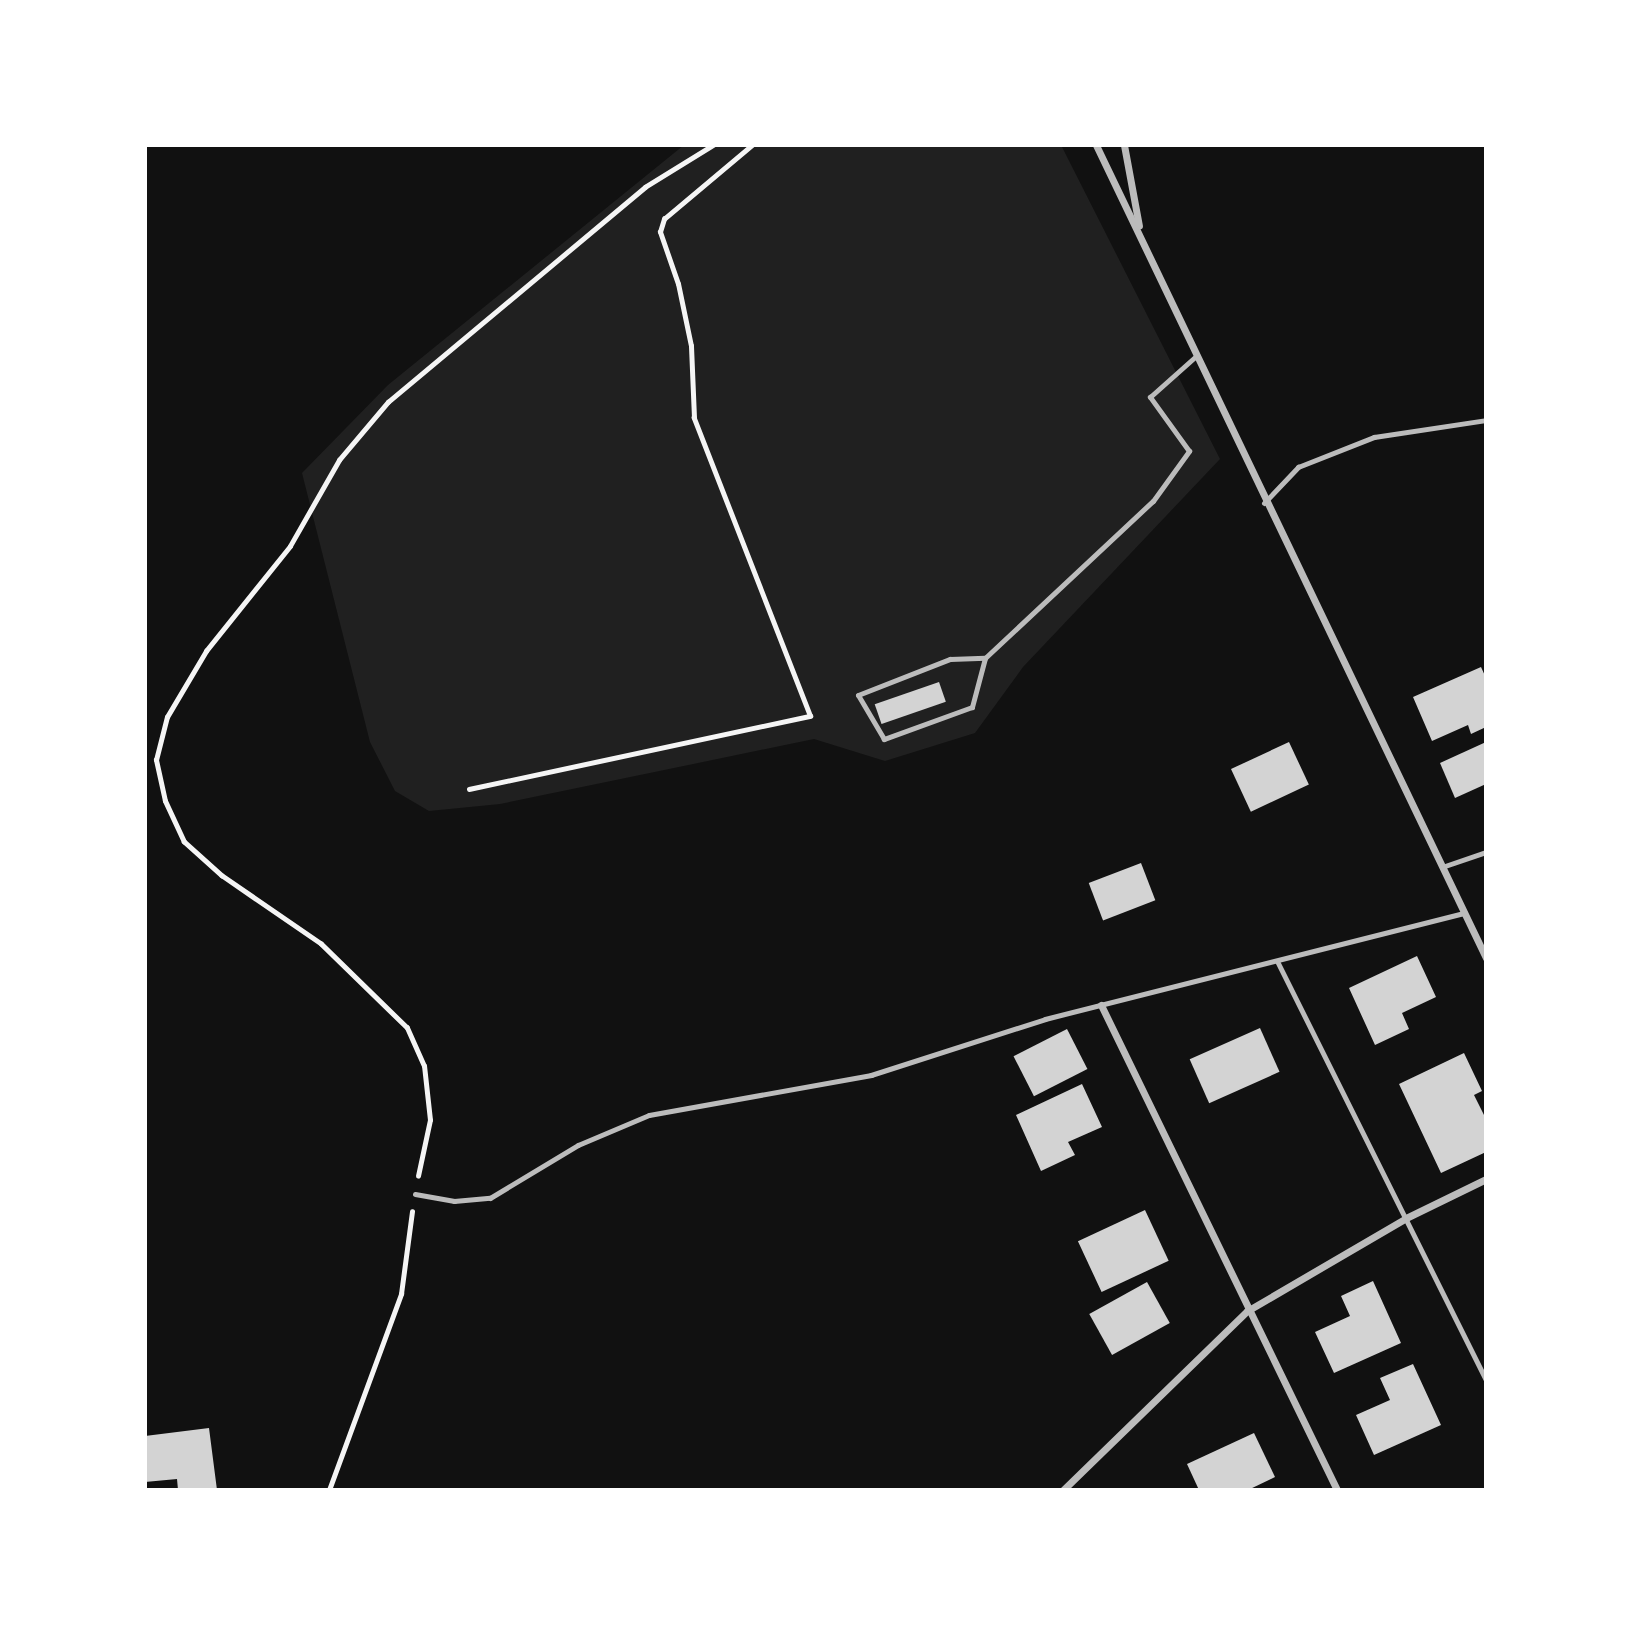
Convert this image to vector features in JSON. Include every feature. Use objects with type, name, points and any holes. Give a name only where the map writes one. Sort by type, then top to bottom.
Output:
[{"type":"street","points":[[1096,145],[1265,503],[1486,958]]},
{"type":"street","points":[[1124,145],[1141,237]]},
{"type":"street","points":[[1101,1005],[1247,1311],[1337,1490]]},
{"type":"street","points":[[1063,1490],[1247,1311],[1406,1218],[1486,1179]]},
{"type":"lane","points":[[985,658],[950,659],[858,695],[884,739],[972,707],[985,658],[1153,500],[1189,451],[1150,397],[1196,356]]},
{"type":"lane","points":[[1265,503],[1298,467],[1374,437],[1486,419]]},
{"type":"lane","points":[[1442,867],[1486,852]]},
{"type":"lane","points":[[415,1194],[454,1201],[489,1198],[578,1145],[649,1115],[871,1075],[1101,1005],[1465,913]]},
{"type":"lane","points":[[1277,961],[1486,1381]]},
{"type":"path","points":[[329,1490],[401,1294],[415,1194],[430,1120],[424,1066],[407,1028],[321,944],[222,876],[184,842],[165,801],[156,760],[167,717],[206,651],[290,546],[339,460],[388,402],[645,187],[713,145]]},
{"type":"path","points":[[469,789],[810,716],[694,418],[691,346],[678,284],[660,232],[664,219],[752,145]]},
{"type":"shaded area","points":[[684,145],[1061,145],[1220,459],[1023,667],[975,733],[885,761],[814,739],[500,804],[429,811],[395,791],[370,742],[302,473],[388,385]]},
{"type":"building","points":[[1481,667],[1486,678],[1486,727],[1471,734],[1468,725],[1432,741],[1413,697]]},
{"type":"building","points":[[939,682],[946,702],[882,724],[875,704]]},
{"type":"building","points":[[1289,742],[1309,785],[1251,812],[1231,769]]},
{"type":"building","points":[[1486,742],[1486,784],[1455,798],[1440,763]]},
{"type":"building","points":[[1141,863],[1155,900],[1103,920],[1089,883]]},
{"type":"building","points":[[1417,956],[1436,997],[1402,1013],[1409,1029],[1375,1045],[1349,988]]},
{"type":"building","points":[[1260,1028],[1280,1072],[1209,1103],[1190,1059]]},
{"type":"building","points":[[1067,1029],[1087,1069],[1034,1096],[1014,1056]]},
{"type":"building","points":[[1464,1053],[1482,1091],[1474,1095],[1486,1119],[1486,1152],[1441,1173],[1399,1084]]},
{"type":"building","points":[[1082,1084],[1102,1127],[1068,1142],[1075,1155],[1041,1171],[1016,1115]]},
{"type":"building","points":[[1145,1210],[1169,1261],[1102,1292],[1078,1241]]},
{"type":"building","points":[[1373,1281],[1401,1343],[1334,1373],[1315,1332],[1350,1316],[1341,1296]]},
{"type":"building","points":[[1147,1282],[1170,1323],[1112,1355],[1089,1314]]},
{"type":"building","points":[[1413,1364],[1441,1425],[1374,1455],[1356,1415],[1390,1400],[1380,1378]]},
{"type":"building","points":[[209,1428],[217,1490],[178,1490],[177,1479],[145,1482],[145,1436]]},
{"type":"building","points":[[1254,1433],[1275,1477],[1248,1490],[1199,1490],[1187,1464]]}]
